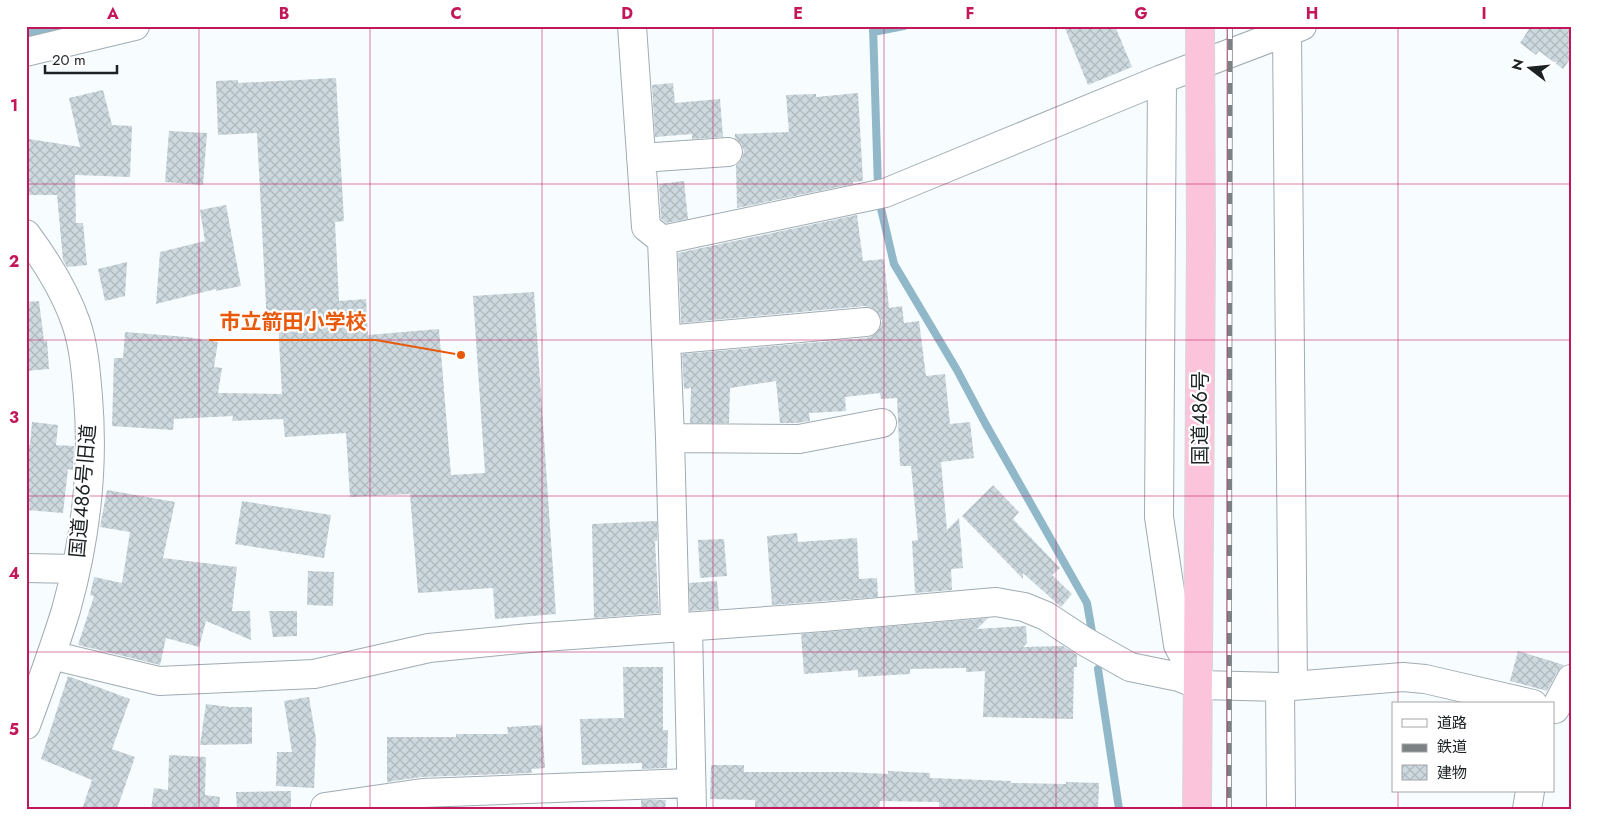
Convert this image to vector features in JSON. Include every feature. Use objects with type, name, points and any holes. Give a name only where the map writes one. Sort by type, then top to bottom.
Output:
[{"type":"highway","name":"国道486号","points":[[1197,809],[1201,242],[1200,26]]},
{"type":"street","points":[[26,52],[135,26]]},
{"type":"street","points":[[325,809],[325,807],[422,793],[691,796],[670,438],[662,240],[646,227],[632,26]]},
{"type":"street","points":[[662,240],[878,194],[1162,79],[1295,29],[1286,687],[1281,809]]},
{"type":"street","points":[[1162,79],[1159,517],[1178,645],[1199,685]]},
{"type":"street","points":[[641,158],[728,152]]},
{"type":"street","name":"国道486号旧道","points":[[26,234],[56,279],[76,323],[86,370],[90,419],[89,471],[84,523],[76,569],[66,610],[26,725]]},
{"type":"street","points":[[666,340],[866,322]]},
{"type":"street","points":[[670,438],[799,439],[882,423]]},
{"type":"street","points":[[26,568],[76,569]]},
{"type":"street","points":[[51,656],[160,681],[193,681],[314,674],[429,648],[530,638],[996,602],[1024,607],[1046,616],[1130,667],[1179,677],[1199,685],[1286,687],[1403,677],[1426,679],[1523,702]]},
{"type":"street","points":[[1554,707],[1571,679]]},
{"type":"street","points":[[1527,809],[1530,792]]},
{"type":"building","points":[[1064,26],[1115,26],[1132,67],[1088,85]]},
{"type":"building","points":[[1531,26],[1571,26],[1571,58],[1563,69],[1539,51],[1536,55],[1520,43]]},
{"type":"building","points":[[336,78],[344,221],[335,222],[339,301],[366,299],[368,335],[439,329],[451,475],[485,473],[473,296],[534,292],[556,614],[495,619],[493,588],[418,593],[410,494],[350,497],[346,433],[285,437],[283,419],[232,421],[233,416],[174,419],[173,430],[112,426],[114,358],[123,358],[125,332],[187,337],[218,342],[214,367],[222,368],[218,393],[282,394],[278,323],[267,325],[257,133],[218,135],[216,81],[238,80],[238,83]]},
{"type":"building","points":[[673,83],[675,103],[720,99],[723,137],[692,139],[692,134],[655,137],[652,85]]},
{"type":"building","points":[[103,90],[112,125],[132,126],[130,177],[75,175],[76,223],[83,223],[87,265],[67,267],[63,260],[57,195],[26,195],[26,160],[29,139],[80,147],[69,98]]},
{"type":"building","points":[[858,93],[863,181],[737,208],[736,165],[742,159],[744,151],[741,144],[735,138],[735,134],[789,132],[786,95],[816,94],[816,97]]},
{"type":"building","points":[[169,131],[207,133],[203,185],[165,182]]},
{"type":"building","points":[[684,181],[688,219],[666,223],[661,219],[659,184]]},
{"type":"building","points":[[226,205],[241,286],[216,291],[216,289],[156,304],[160,252],[205,241],[200,210]]},
{"type":"building","points":[[857,215],[863,261],[884,259],[889,308],[902,306],[904,323],[919,321],[926,376],[945,374],[950,424],[970,422],[974,458],[941,462],[947,530],[959,518],[963,568],[951,569],[952,590],[915,593],[912,541],[918,540],[911,466],[900,466],[897,398],[881,399],[880,393],[845,397],[846,411],[809,413],[810,421],[780,423],[776,381],[730,388],[729,423],[690,423],[691,388],[684,389],[682,354],[867,338],[875,334],[880,328],[882,321],[878,313],[872,308],[865,306],[681,323],[678,253]]},
{"type":"building","points":[[127,262],[125,296],[105,301],[98,269]]},
{"type":"building","points":[[39,301],[44,341],[47,340],[49,369],[26,371],[26,302]]},
{"type":"building","points":[[32,422],[58,425],[56,445],[74,446],[73,470],[68,469],[63,513],[26,510],[26,445],[30,445]]},
{"type":"building","points":[[993,485],[1019,512],[1013,519],[1060,568],[1052,575],[1072,594],[1061,607],[1023,573],[1023,579],[962,516]]},
{"type":"building","points":[[107,490],[175,502],[163,558],[237,567],[232,611],[250,611],[251,640],[206,621],[199,647],[166,638],[160,665],[78,645],[94,596],[90,595],[94,577],[122,583],[130,532],[100,527]]},
{"type":"building","points":[[242,501],[331,515],[324,558],[235,544]]},
{"type":"building","points":[[657,521],[657,541],[655,541],[659,613],[594,618],[592,524]]},
{"type":"building","points":[[797,533],[798,542],[857,538],[859,579],[877,578],[878,597],[772,605],[767,536]]},
{"type":"building","points":[[724,539],[727,576],[700,578],[698,540]]},
{"type":"building","points":[[308,571],[334,572],[333,606],[307,605]]},
{"type":"building","points":[[717,581],[719,609],[690,611],[689,583]]},
{"type":"building","points":[[269,611],[297,611],[297,636],[273,637]]},
{"type":"building","points":[[988,618],[977,629],[1026,626],[1027,643],[1023,647],[1063,646],[1077,655],[1077,667],[1074,667],[1073,719],[983,717],[985,671],[966,672],[966,668],[910,669],[910,674],[858,677],[858,670],[804,674],[801,634]]},
{"type":"building","points":[[1518,651],[1564,665],[1557,672],[1547,691],[1510,681]]},
{"type":"building","points":[[623,667],[663,667],[663,730],[668,730],[667,768],[642,769],[642,763],[582,765],[580,719],[624,718]]},
{"type":"building","points":[[68,676],[130,699],[112,749],[135,757],[117,809],[82,809],[92,780],[41,759]]},
{"type":"building","points":[[309,697],[316,739],[314,788],[276,786],[277,752],[292,752],[284,701]]},
{"type":"building","points":[[206,704],[252,707],[252,744],[200,745]]},
{"type":"building","points":[[542,725],[545,768],[531,769],[532,773],[421,777],[387,782],[387,737],[456,737],[456,734],[508,734],[507,727]]},
{"type":"building","points":[[169,755],[206,757],[205,795],[220,797],[219,809],[151,809],[154,788],[168,790]]},
{"type":"building","points":[[711,765],[744,765],[744,772],[888,774],[888,771],[930,773],[930,778],[1011,781],[1011,783],[1099,783],[1098,809],[939,809],[939,802],[880,801],[879,809],[822,807],[822,809],[755,809],[755,800],[710,799]]},
{"type":"building","points":[[291,791],[291,809],[237,809],[236,792]]},
{"type":"building","points":[[641,800],[666,800],[665,809],[641,809]]},
{"type":"waterway","points":[[26,33],[49,26]]},
{"type":"waterway","points":[[873,26],[878,188]]},
{"type":"waterway","points":[[873,32],[904,26]]},
{"type":"waterway","points":[[879,200],[894,264],[957,370],[1087,603],[1092,632]]},
{"type":"waterway","points":[[1098,669],[1119,809]]},
{"type":"railway","points":[[1229,809],[1230,26]]},
{"type":"place","name":"市立箭田小学校","points":[[461,355]]}]
